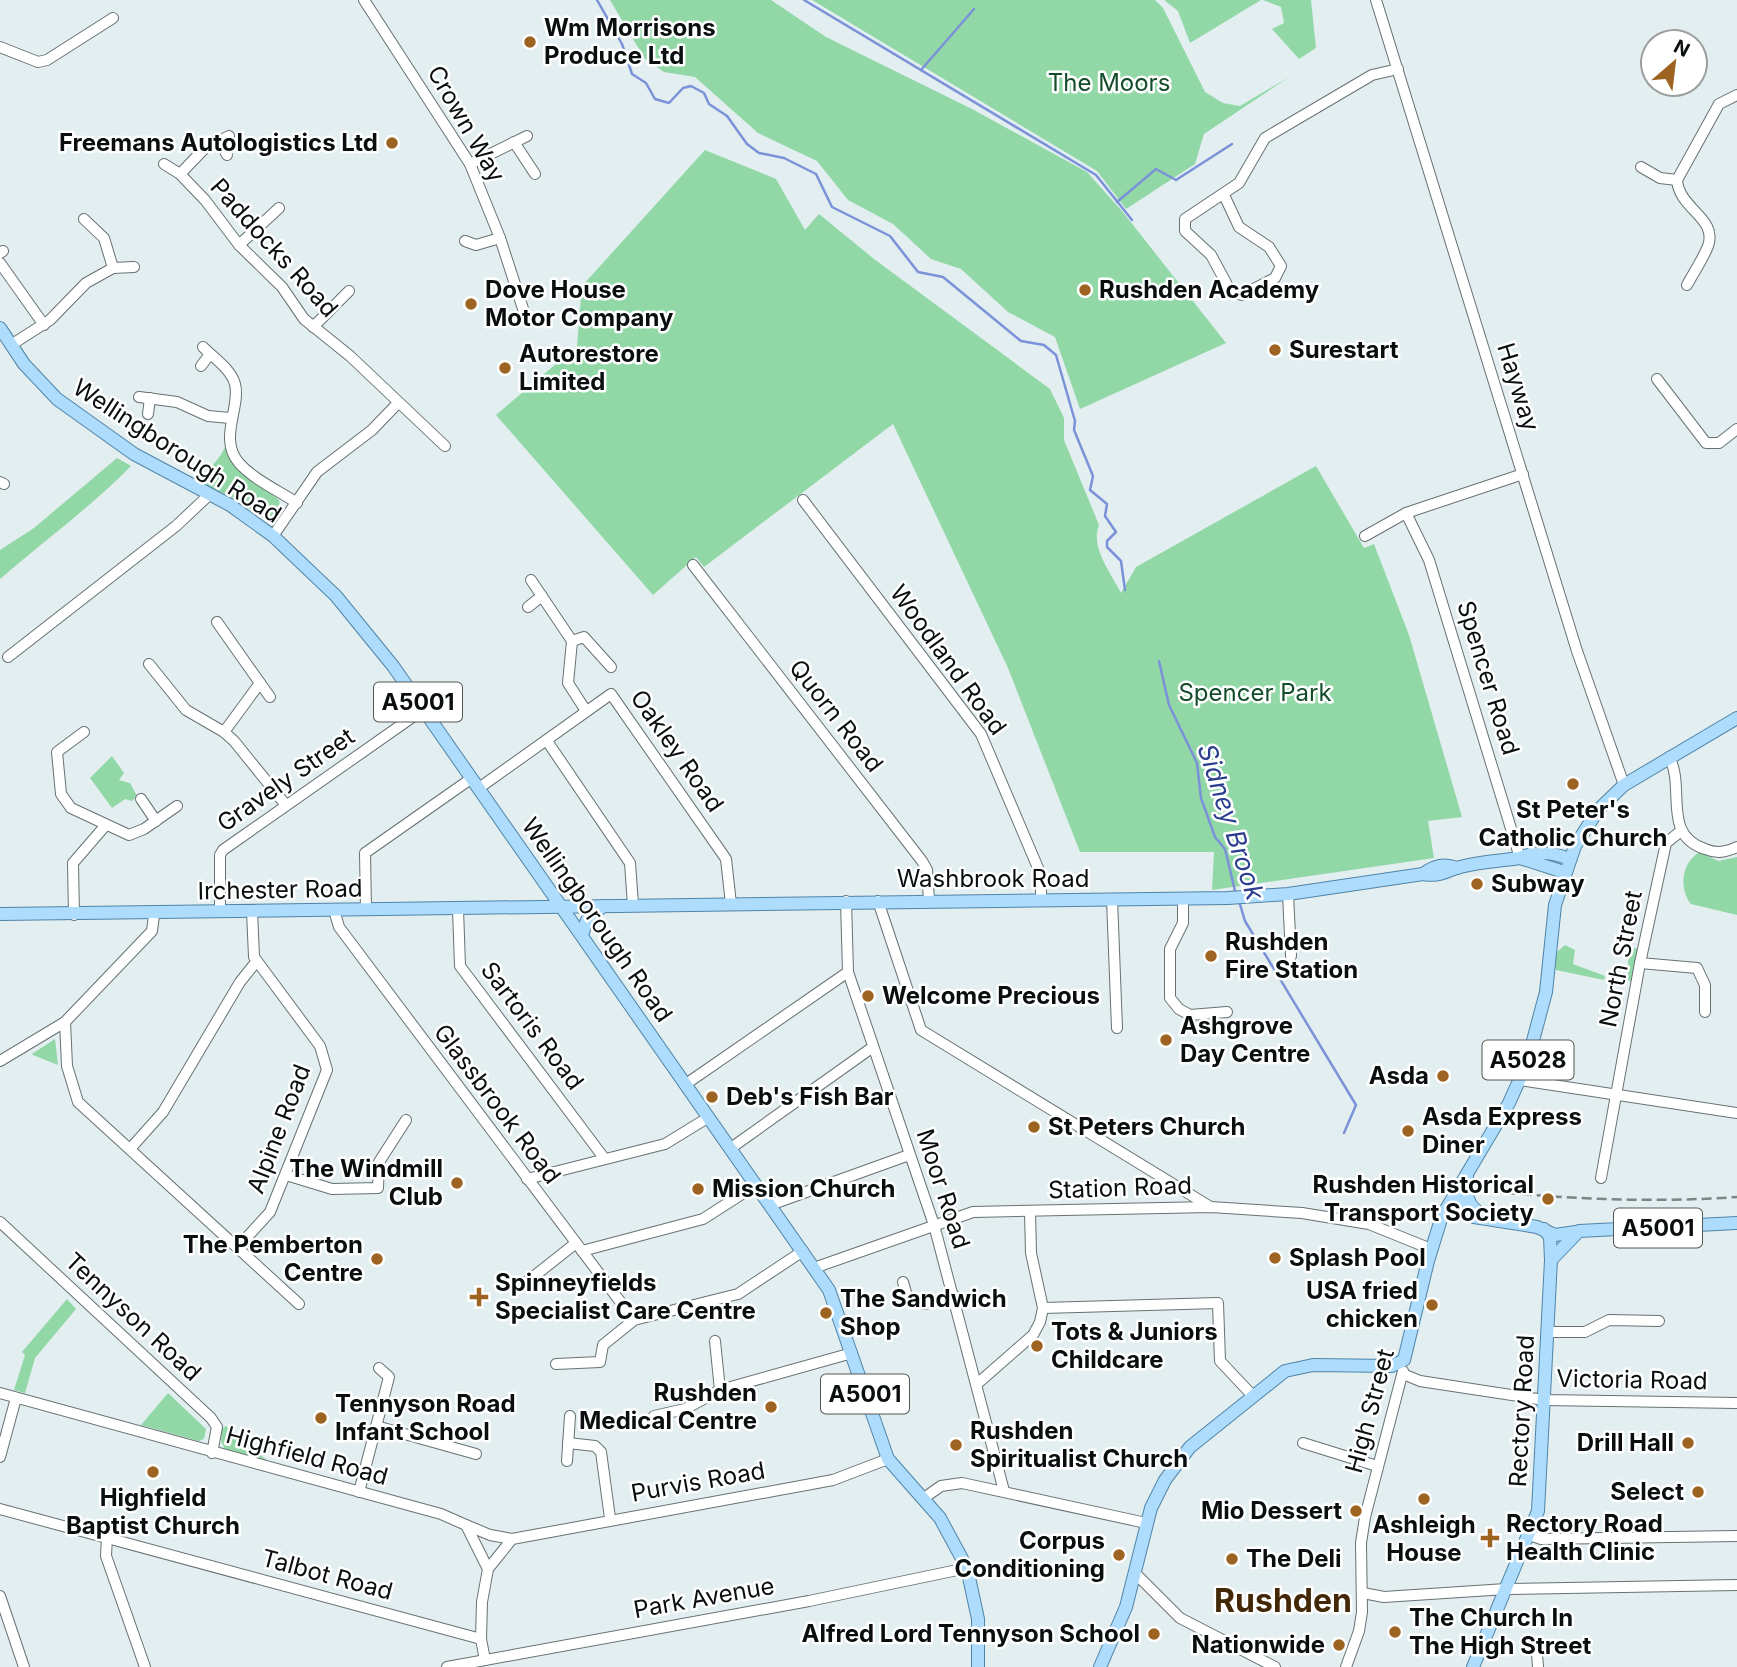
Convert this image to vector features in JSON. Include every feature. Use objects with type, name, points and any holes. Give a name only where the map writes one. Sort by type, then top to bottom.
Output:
[{"type":"main road","name":"Wellingborough Road","points":[[0,328],[36,379],[67,407],[134,454],[243,514],[273,536],[353,615],[424,709],[803,1251],[835,1302],[888,1459],[924,1498],[950,1533],[967,1568],[978,1619],[978,1667]]},
{"type":"main road","name":"A5028","points":[[1467,1174],[1520,1080],[1543,1009],[1551,933],[1564,872],[1591,820],[1624,785],[1737,718]]},
{"type":"main road","name":"Washbrook Road","points":[[561,906],[1236,897],[1288,894],[1423,874],[1444,875],[1457,868],[1520,858],[1528,854],[1553,853],[1569,859]]},
{"type":"main road","name":"Washbrook Road","points":[[1520,858],[1564,872]]},
{"type":"main road","points":[[533,906],[545,883]]},
{"type":"main road","name":"Irchester Road","points":[[0,914],[155,915],[220,911],[561,906]]},
{"type":"main road","points":[[582,935],[587,919],[603,906]]},
{"type":"main road","points":[[1467,1174],[1468,1211]]},
{"type":"main road","name":"High Street","points":[[1402,1369],[1431,1250],[1454,1194],[1467,1174]]},
{"type":"main road","points":[[1454,1194],[1474,1217],[1544,1229]]},
{"type":"main road","points":[[1440,1227],[1468,1211]]},
{"type":"main road","name":"A5001","points":[[1544,1229],[1566,1227],[1579,1231],[1737,1223]]},
{"type":"main road","name":"Rectory Road","points":[[1473,1667],[1530,1535],[1539,1499],[1551,1260],[1550,1237],[1544,1229]]},
{"type":"main road","name":"A5001","points":[[1551,1260],[1579,1231]]},
{"type":"main road","points":[[1100,1667],[1126,1607],[1146,1522],[1158,1491],[1184,1452],[1276,1376],[1302,1366],[1402,1369]]},
{"type":"street","name":"Crown Way","points":[[364,0],[470,164],[500,239],[526,318]]},
{"type":"street","name":"Hayway","points":[[1376,0],[1577,651],[1619,779],[1624,785]]},
{"type":"street","points":[[0,47],[38,62],[47,61],[113,18]]},
{"type":"street","points":[[1224,195],[1239,227],[1269,247],[1281,266],[1275,278],[1242,295],[1231,292],[1211,255],[1194,242],[1184,228],[1187,216],[1224,195],[1244,177],[1265,138],[1372,75],[1398,69]]},
{"type":"street","points":[[1687,285],[1709,245],[1710,231],[1707,223],[1680,195],[1677,180],[1719,104],[1737,95]]},
{"type":"street","points":[[470,164],[527,136]]},
{"type":"street","points":[[180,174],[198,154],[224,138],[227,155]]},
{"type":"street","points":[[514,142],[535,174]]},
{"type":"street","name":"Paddocks Road","points":[[164,164],[180,174],[205,200],[239,245],[282,287],[313,327],[350,356],[445,446]]},
{"type":"street","points":[[1641,167],[1660,178],[1677,180]]},
{"type":"street","points":[[239,245],[279,208]]},
{"type":"street","points":[[83,217],[104,238],[113,268]]},
{"type":"street","points":[[465,241],[476,245],[500,239]]},
{"type":"street","points":[[0,263],[44,325]]},
{"type":"street","points":[[11,345],[44,325],[86,283],[113,268],[134,267]]},
{"type":"street","points":[[313,327],[349,291]]},
{"type":"street","points":[[201,366],[207,350],[234,382],[230,418],[232,449],[244,468],[297,503]]},
{"type":"street","points":[[1657,379],[1706,443],[1719,443],[1737,429]]},
{"type":"street","points":[[148,414],[145,397],[177,402],[208,416],[230,418]]},
{"type":"street","points":[[273,536],[317,472],[372,430],[398,403]]},
{"type":"street","points":[[1365,536],[1406,513],[1523,474]]},
{"type":"street","points":[[8,657],[176,526],[209,495]]},
{"type":"street","name":"Woodland Road","points":[[803,500],[981,734],[1041,875],[1041,900]]},
{"type":"street","name":"Spencer Road","points":[[1406,513],[1429,560],[1520,858]]},
{"type":"street","name":"Quorn Road","points":[[693,565],[922,861],[929,878],[929,900]]},
{"type":"street","points":[[531,580],[572,641],[568,683],[586,711]]},
{"type":"street","points":[[528,607],[542,596]]},
{"type":"street","points":[[217,622],[233,634],[270,697]]},
{"type":"street","points":[[572,641],[584,637],[611,667]]},
{"type":"street","points":[[149,664],[186,710],[224,732],[285,804]]},
{"type":"street","points":[[148,683],[158,675]]},
{"type":"street","points":[[224,732],[260,683]]},
{"type":"street","name":"Oakley Road","points":[[366,909],[365,852],[547,741],[611,694],[726,859],[732,904]]},
{"type":"street","name":"Gravely Street","points":[[220,911],[221,852],[285,804],[424,709]]},
{"type":"street","points":[[85,732],[57,752],[61,794],[71,808],[129,835],[177,806]]},
{"type":"street","points":[[547,741],[630,863],[633,905]]},
{"type":"street","points":[[1669,757],[1677,777],[1676,808],[1681,831],[1699,848],[1711,852],[1723,852],[1737,847]]},
{"type":"street","points":[[141,799],[156,821]]},
{"type":"street","points":[[74,915],[73,863],[105,826]]},
{"type":"street","name":"North Street","points":[[1601,1178],[1640,963],[1667,843],[1681,831]]},
{"type":"street","points":[[1288,894],[1292,956]]},
{"type":"street","points":[[1112,899],[1117,1028]]},
{"type":"street","points":[[1183,899],[1183,923],[1170,949],[1170,998],[1179,1009],[1190,1015],[1227,1012]]},
{"type":"street","name":"Moor Road","points":[[846,901],[848,972],[934,1225],[955,1296],[1004,1491]]},
{"type":"street","points":[[878,901],[921,1030],[1210,1207]]},
{"type":"street","name":"Sartoris Road","points":[[458,909],[460,966],[604,1158]]},
{"type":"street","name":"Glassbrook Road","points":[[334,910],[339,927],[634,1320]]},
{"type":"street","points":[[130,1149],[166,1108],[240,982],[256,962],[253,952],[252,911]]},
{"type":"street","points":[[0,1061],[65,1022],[152,931],[155,915]]},
{"type":"street","name":"Alpine Road","points":[[238,1247],[271,1212],[324,1084],[327,1063],[320,1046],[256,962]]},
{"type":"street","points":[[1640,963],[1697,968],[1705,985],[1705,1012]]},
{"type":"street","points":[[686,1084],[848,972]]},
{"type":"street","points":[[65,1022],[67,1066],[73,1095],[299,1304]]},
{"type":"street","points":[[731,1148],[873,1047]]},
{"type":"street","points":[[1520,1080],[1737,1113]]},
{"type":"street","points":[[527,1179],[665,1144],[709,1117]]},
{"type":"street","points":[[286,1175],[332,1189],[384,1187],[379,1162],[406,1120]]},
{"type":"street","points":[[770,1205],[909,1155]]},
{"type":"street","points":[[528,1281],[579,1247],[703,1219],[756,1185]]},
{"type":"street","name":"Station Road","points":[[814,1268],[973,1212],[1210,1207],[1302,1213],[1351,1221],[1431,1250]]},
{"type":"street","points":[[978,1384],[1033,1335],[1043,1308],[1031,1253],[1030,1212]]},
{"type":"street","name":"Tennyson Road","points":[[0,1222],[211,1418],[217,1427],[212,1452]]},
{"type":"street","points":[[556,1364],[600,1363],[603,1345],[634,1320],[738,1294],[803,1251]]},
{"type":"street","points":[[903,1282],[907,1296],[920,1303],[955,1296]]},
{"type":"street","points":[[1043,1308],[1219,1303],[1220,1361],[1252,1395]]},
{"type":"street","points":[[1547,1332],[1585,1332],[1609,1320],[1659,1321]]},
{"type":"street","points":[[715,1341],[720,1390]]},
{"type":"street","points":[[654,1416],[685,1409],[720,1390],[852,1353]]},
{"type":"street","points":[[379,1368],[389,1377]]},
{"type":"street","name":"Victoria Road","points":[[1402,1369],[1420,1381],[1544,1400],[1737,1404]]},
{"type":"street","name":"High Street","points":[[1346,1667],[1359,1631],[1363,1593],[1360,1589],[1361,1543],[1402,1369]]},
{"type":"street","points":[[389,1377],[402,1374]]},
{"type":"street","points":[[359,1492],[389,1377]]},
{"type":"street","name":"Highfield Road","points":[[0,1393],[441,1514],[466,1525]]},
{"type":"street","points":[[0,1457],[16,1398]]},
{"type":"street","points":[[567,1461],[570,1416]]},
{"type":"street","points":[[376,1426],[476,1454]]},
{"type":"street","points":[[568,1443],[595,1446],[601,1452],[610,1518]]},
{"type":"street","points":[[1303,1443],[1377,1466]]},
{"type":"street","name":"Purvis Road","points":[[466,1525],[490,1535],[512,1539],[610,1518],[832,1480],[888,1459]]},
{"type":"street","points":[[924,1498],[949,1483],[1004,1491],[1146,1522]]},
{"type":"street","name":"Talbot Road","points":[[0,1510],[481,1639]]},
{"type":"street","points":[[466,1525],[488,1569]]},
{"type":"street","points":[[1530,1535],[1541,1539],[1737,1536]]},
{"type":"street","points":[[107,1537],[106,1556],[145,1667]]},
{"type":"street","points":[[485,1660],[481,1639],[482,1602],[488,1569],[512,1539]]},
{"type":"street","name":"Park Avenue","points":[[447,1667],[809,1601],[967,1568]]},
{"type":"street","points":[[1135,1573],[1180,1618],[1203,1632],[1254,1654],[1260,1664],[1275,1667]]},
{"type":"street","points":[[1363,1593],[1384,1597],[1506,1590],[1737,1585]]},
{"type":"street","points":[[0,1596],[24,1667]]},
{"type":"street","points":[[0,1639],[12,1634]]},
{"type":"street","points":[[1537,1654],[1538,1667]]},
{"type":"green space","name":"Rushden Academy","points":[[610,0],[771,0],[826,37],[972,109],[1087,172],[1122,211],[1226,343],[1080,409],[1055,337],[1008,312],[961,269],[931,259],[893,224],[848,200],[817,161],[758,133],[695,77],[664,72],[645,59]]},
{"type":"green space","name":"The Moors","points":[[812,0],[1155,0],[1163,8],[1205,92],[1223,103],[1240,106],[1289,77],[1204,134],[1195,164],[1126,209],[1097,171]]},
{"type":"green space","points":[[1164,0],[1261,0],[1190,43],[1178,11]]},
{"type":"green space","points":[[1263,0],[1311,0],[1316,48],[1299,59],[1272,29],[1284,23],[1281,7]]},
{"type":"green space","name":"Spencer Park","points":[[705,150],[776,179],[805,230],[819,214],[874,259],[1050,389],[1064,418],[1064,440],[1099,525],[1099,551],[1121,593],[1136,567],[1316,466],[1364,548],[1374,544],[1409,635],[1462,817],[1428,821],[1434,858],[1212,890],[1214,852],[1080,852],[1008,668],[893,424],[704,567],[696,557],[653,595],[496,415],[577,346],[582,286]]},
{"type":"green space","points":[[225,447],[234,465],[279,500],[280,508],[273,516],[264,518],[231,497],[200,483]]},
{"type":"green space","points":[[117,458],[131,466],[84,510],[0,579],[0,550],[34,528]]},
{"type":"green space","points":[[112,756],[124,773],[119,780],[130,783],[137,796],[132,801],[125,799],[112,808],[90,778]]},
{"type":"green space","points":[[1700,852],[1718,861],[1737,857],[1737,915],[1691,904],[1687,898],[1684,876],[1689,862]]},
{"type":"green space","points":[[1565,945],[1575,950],[1573,964],[1605,976],[1604,980],[1556,970],[1554,963],[1558,951]]},
{"type":"green space","points":[[1634,948],[1642,950],[1634,983],[1628,980],[1628,961]]},
{"type":"green space","points":[[55,1039],[58,1065],[32,1054]]},
{"type":"green space","points":[[67,1299],[76,1309],[35,1358],[25,1393],[14,1390],[25,1355],[22,1352]]},
{"type":"green space","points":[[168,1393],[206,1429],[204,1439],[199,1441],[141,1425]]},
{"type":"green space","points":[[226,1426],[269,1462],[225,1450],[221,1441],[222,1429]]},
{"type":"waterway","name":"Sidney Brook","points":[[597,0],[622,44],[632,74],[646,83],[655,99],[669,103],[683,88],[691,86],[704,93],[709,104],[727,116],[747,144],[759,153],[784,158],[816,174],[832,207],[890,236],[918,272],[943,277],[1021,341],[1044,345],[1056,355],[1075,421],[1074,430],[1093,476],[1090,490],[1107,504],[1105,516],[1116,532],[1107,541],[1107,547],[1121,561],[1125,590]]},
{"type":"waterway","points":[[804,0],[1096,175],[1132,220]]},
{"type":"waterway","points":[[921,70],[974,9]]},
{"type":"waterway","points":[[1117,202],[1156,169],[1176,180],[1232,144]]},
{"type":"waterway","name":"Sidney Brook","points":[[1159,661],[1169,705],[1197,763],[1201,798],[1215,837],[1225,849],[1236,895]]},
{"type":"waterway","name":"Sidney Brook","points":[[1239,901],[1245,921],[1356,1105],[1344,1133]]},
{"type":"railway","points":[[1477,1190],[1607,1199],[1737,1197]]},
{"type":"place","name":"Wm Morrisons Produce Ltd","points":[[530,42]]},
{"type":"place","name":"Freemans Autologistics Ltd","points":[[392,143]]},
{"type":"place","name":"Rushden Academy","points":[[1085,290]]},
{"type":"place","name":"Dove House Motor Company","points":[[471,304]]},
{"type":"place","name":"Surestart","points":[[1275,350]]},
{"type":"place","name":"Autorestore Limited","points":[[505,368]]},
{"type":"place","name":"St Peter's Catholic Church","points":[[1573,784]]},
{"type":"place","name":"Subway","points":[[1477,884]]},
{"type":"place","name":"Rushden Fire Station","points":[[1211,956]]},
{"type":"place","name":"Welcome Precious","points":[[868,996]]},
{"type":"place","name":"Ashgrove Day Centre","points":[[1166,1040]]},
{"type":"place","name":"Asda","points":[[1443,1076]]},
{"type":"place","name":"Deb's Fish Bar","points":[[712,1097]]},
{"type":"place","name":"St Peters Church","points":[[1034,1127]]},
{"type":"place","name":"Asda Express Diner","points":[[1408,1131]]},
{"type":"place","name":"The Windmill Club","points":[[457,1183]]},
{"type":"place","name":"Mission Church","points":[[698,1189]]},
{"type":"place","name":"Rushden Historical Transport Society","points":[[1548,1199]]},
{"type":"place","name":"Splash Pool","points":[[1275,1258]]},
{"type":"place","name":"The Pemberton Centre","points":[[377,1259]]},
{"type":"place","name":"Spinneyfields Specialist Care Centre","points":[[479,1297]]},
{"type":"place","name":"USA fried chicken","points":[[1432,1305]]},
{"type":"place","name":"The Sandwich Shop","points":[[826,1313]]},
{"type":"place","name":"Tots & Juniors Childcare","points":[[1037,1346]]},
{"type":"place","name":"Rushden Medical Centre","points":[[771,1407]]},
{"type":"place","name":"Tennyson Road Infant School","points":[[321,1418]]},
{"type":"place","name":"Drill Hall","points":[[1688,1443]]},
{"type":"place","name":"Rushden Spiritualist Church","points":[[956,1445]]},
{"type":"place","name":"Highfield Baptist Church","points":[[153,1472]]},
{"type":"place","name":"Select","points":[[1698,1492]]},
{"type":"place","name":"Ashleigh House","points":[[1424,1499]]},
{"type":"place","name":"Mio Dessert","points":[[1356,1511]]},
{"type":"place","name":"Rectory Road Health Clinic","points":[[1490,1538]]},
{"type":"place","name":"Corpus Conditioning","points":[[1119,1555]]},
{"type":"place","name":"The Deli","points":[[1232,1559]]},
{"type":"place","name":"The Church In The High Street","points":[[1395,1632]]},
{"type":"place","name":"Alfred Lord Tennyson School","points":[[1154,1634]]},
{"type":"place","name":"Nationwide","points":[[1339,1645]]},
{"type":"district","name":"Rushden","points":[[1283,1601]]}]
